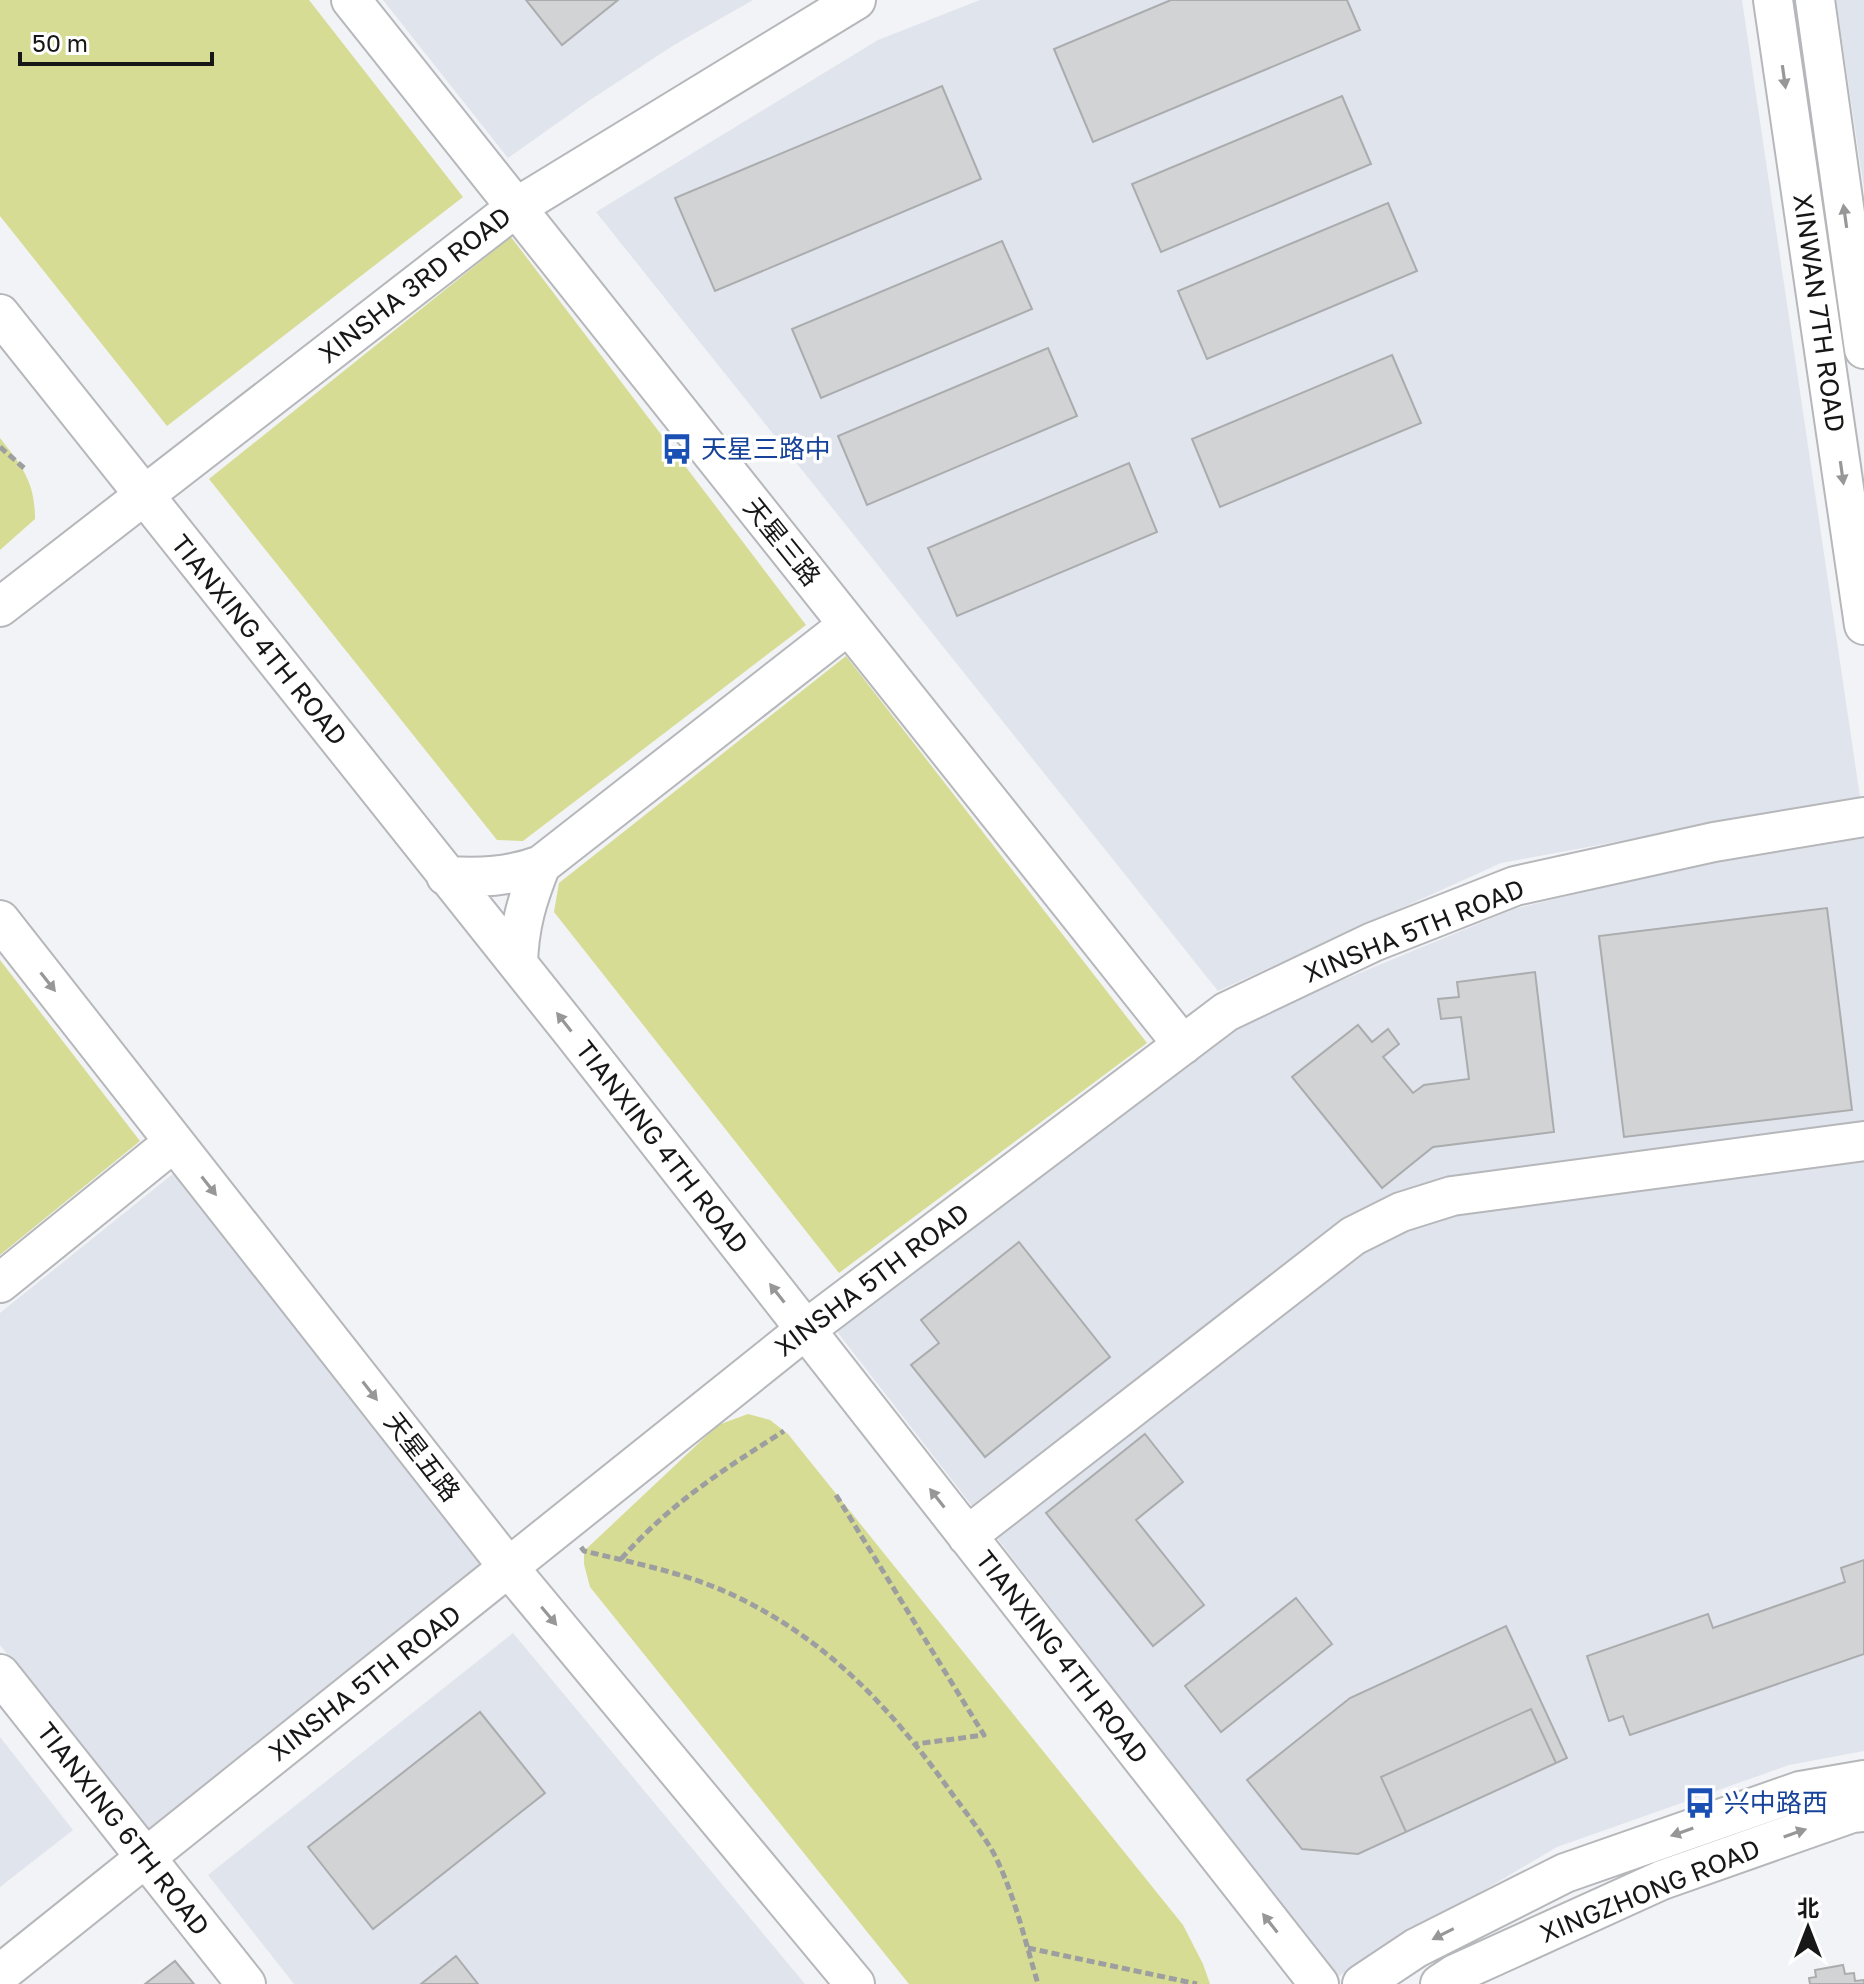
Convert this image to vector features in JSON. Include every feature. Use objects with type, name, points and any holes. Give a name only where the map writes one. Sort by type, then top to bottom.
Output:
[{"type":"street","name":"天星三路","points":[[351,0],[1183,1045]]},
{"type":"street","name":"XINSHA 3RD ROAD","points":[[0,607],[515,208],[856,0]]},
{"type":"street","name":"XINWAN 7TH ROAD","points":[[1773,0],[1864,625]]},
{"type":"street","name":"XINWAN 7TH ROAD","points":[[1815,0],[1864,349]]},
{"type":"street","name":"TIANXING 4TH ROAD","points":[[0,314],[518,964],[1319,1984]]},
{"type":"street","points":[[446,876],[487,878],[517,874],[541,865],[848,625]]},
{"type":"street","name":"XINSHA 5TH ROAD","points":[[0,1974],[805,1330],[1226,1012],[1373,942],[1515,886],[1714,842],[1864,817]]},
{"type":"street","points":[[518,964],[525,906],[541,865]]},
{"type":"street","name":"天星五路","points":[[0,920],[509,1568],[855,1984]]},
{"type":"street","points":[[967,1536],[1353,1236],[1401,1212],[1452,1196],[1864,1141]]},
{"type":"street","points":[[0,1283],[174,1142]]},
{"type":"street","name":"TIANXING 6TH ROAD","points":[[0,1674],[246,1984]]},
{"type":"street","name":"XINGZHONG ROAD","points":[[1362,1984],[1416,1948],[1565,1873],[1800,1791],[1864,1780]]},
{"type":"street","name":"XINGZHONG ROAD","points":[[1440,1984],[1455,1974],[1662,1880],[1852,1813],[1864,1812]]},
{"type":"path","points":[[0,447],[24,468]]},
{"type":"path","points":[[621,1559],[651,1526],[710,1478],[784,1431]]},
{"type":"path","points":[[836,1495],[984,1735],[916,1744]]},
{"type":"path","points":[[564,1524],[584,1551],[661,1569],[733,1595],[800,1633],[858,1678],[916,1744],[994,1854],[1038,1984]]},
{"type":"path","points":[[1027,1948],[1197,1984]]},
{"type":"shaded area","points":[[383,0],[753,0],[674,45],[508,158]]},
{"type":"shaded area","points":[[980,0],[1742,0],[1860,797],[1501,863],[1218,991],[596,212],[878,40]]},
{"type":"shaded area","points":[[1836,0],[1864,0],[1864,189]]},
{"type":"shaded area","points":[[1864,833],[1864,1751],[1789,1765],[1557,1847],[1337,1977],[835,1329],[1244,1021],[1514,909],[1707,862]]},
{"type":"shaded area","points":[[174,1173],[484,1566],[149,1830],[0,1645],[0,1313]]},
{"type":"shaded area","points":[[513,1633],[805,1984],[294,1984],[208,1875]]},
{"type":"shaded area","points":[[0,1737],[73,1830],[0,1887]]},
{"type":"green space","points":[[0,0],[309,0],[463,197],[167,426],[0,216]]},
{"type":"green space","points":[[511,237],[806,625],[523,841],[497,840],[209,479]]},
{"type":"green space","points":[[0,438],[30,484],[35,519],[0,550]]},
{"type":"green space","points":[[846,656],[1147,1043],[839,1273],[554,912],[559,883]]},
{"type":"green space","points":[[0,960],[140,1141],[0,1255]]},
{"type":"green space","points":[[748,1414],[770,1420],[788,1434],[1183,1925],[1210,1984],[909,1984],[590,1587],[584,1551],[718,1425]]},
{"type":"building","points":[[526,0],[618,0],[562,45]]},
{"type":"building","points":[[1171,0],[1347,0],[1360,30],[1093,142],[1054,49]]},
{"type":"building","points":[[942,86],[981,179],[715,291],[675,198]]},
{"type":"building","points":[[1342,96],[1371,164],[1161,252],[1132,184]]},
{"type":"building","points":[[1388,203],[1417,271],[1207,359],[1178,291]]},
{"type":"building","points":[[1002,241],[1032,309],[821,398],[792,329]]},
{"type":"building","points":[[1048,348],[1077,416],[867,505],[838,436]]},
{"type":"building","points":[[1392,355],[1421,423],[1220,507],[1192,439]]},
{"type":"building","points":[[1129,463],[1157,532],[957,616],[928,548]]},
{"type":"building","points":[[1827,908],[1852,1110],[1624,1137],[1599,936]]},
{"type":"building","points":[[1535,972],[1554,1132],[1433,1147],[1382,1188],[1292,1077],[1358,1025],[1372,1042],[1388,1029],[1399,1044],[1383,1057],[1413,1093],[1424,1085],[1469,1079],[1461,1017],[1441,1019],[1438,999],[1459,997],[1457,982]]},
{"type":"building","points":[[1019,1242],[1110,1357],[985,1457],[911,1365],[939,1343],[921,1320]]},
{"type":"building","points":[[1145,1434],[1183,1482],[1136,1520],[1204,1605],[1153,1646],[1046,1513]]},
{"type":"building","points":[[1864,1560],[1864,1654],[1630,1735],[1623,1716],[1609,1721],[1587,1656],[1708,1614],[1713,1628],[1845,1582],[1841,1568]]},
{"type":"building","points":[[1296,1598],[1332,1644],[1221,1732],[1185,1686]]},
{"type":"building","points":[[1506,1626],[1567,1758],[1358,1854],[1302,1849],[1247,1780],[1350,1698]]},
{"type":"building","points":[[1531,1709],[1556,1763],[1406,1832],[1381,1777]]},
{"type":"building","points":[[480,1712],[545,1793],[373,1929],[308,1847]]},
{"type":"building","points":[[456,1956],[478,1984],[421,1984]]},
{"type":"building","points":[[175,1961],[194,1984],[145,1984]]},
{"type":"building","points":[[1843,1965],[1845,1974],[1854,1973],[1855,1981],[1864,1980],[1864,1984],[1810,1984],[1809,1978],[1816,1977],[1815,1970]]},
{"type":"place","name":"天星三路中","points":[[677,449]]},
{"type":"place","name":"兴中路西","points":[[1700,1803]]}]
